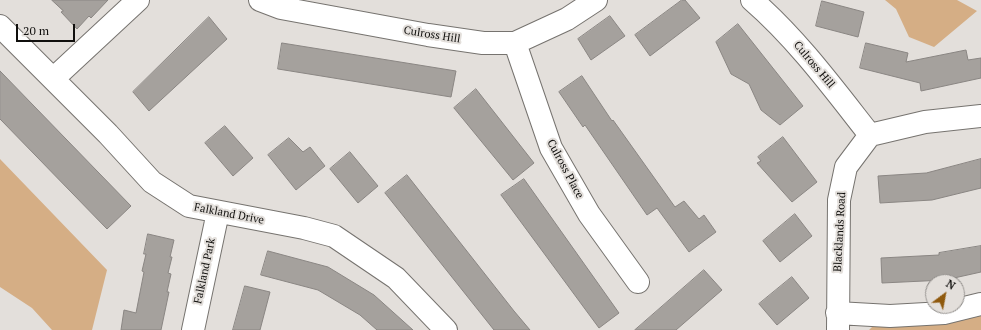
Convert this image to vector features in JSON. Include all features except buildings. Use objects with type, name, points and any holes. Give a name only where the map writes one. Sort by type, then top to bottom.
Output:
[{"type":"street","points":[[53,79],[138,0]]},
{"type":"street","name":"Culross Hill","points":[[260,0],[281,8],[428,36],[483,43],[516,43],[567,19],[596,0]]},
{"type":"street","name":"Culross Hill","points":[[752,0],[776,21],[819,70],[870,135]]},
{"type":"street","name":"Falkland Drive","points":[[0,26],[108,134],[152,182],[189,206],[304,228],[334,236],[396,278],[446,330]]},
{"type":"street","name":"Culross Place","points":[[516,43],[551,148],[589,214],[638,282]]},
{"type":"street","points":[[870,135],[925,122],[981,116]]},
{"type":"street","name":"Blacklands Road","points":[[838,321],[839,200],[846,168],[870,135]]},
{"type":"street","name":"Falkland Park","points":[[193,330],[218,212]]},
{"type":"street","points":[[838,321],[944,313],[981,304]]},
{"type":"shaded area","points":[[885,0],[957,0],[977,11],[934,47],[909,37],[896,9]]},
{"type":"shaded area","points":[[0,159],[107,270],[92,330],[52,330],[32,308],[0,287]]},
{"type":"shaded area","points":[[981,310],[981,330],[869,330],[876,323],[949,314],[965,314],[965,312]]}]
